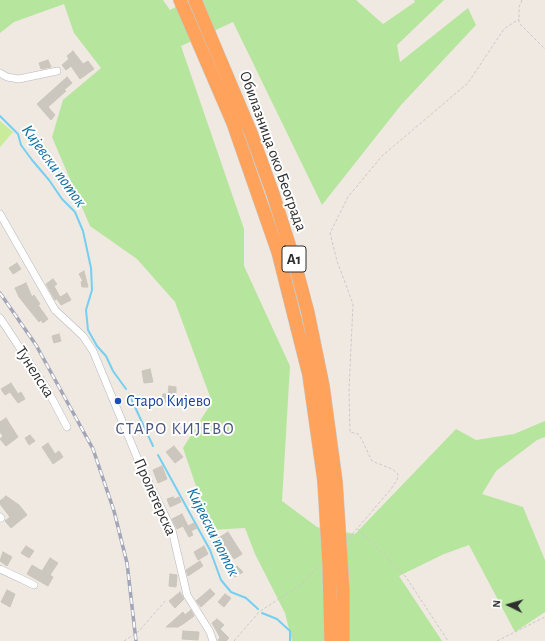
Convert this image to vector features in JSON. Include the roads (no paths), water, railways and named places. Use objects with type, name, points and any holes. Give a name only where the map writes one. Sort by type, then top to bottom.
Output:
[{"type":"highway","name":"Обилазница око Београда","points":[[180,0],[245,155],[268,219],[284,275],[308,375],[320,448],[330,482]]},
{"type":"highway","name":"Обилазница око Београда","points":[[195,0],[260,158],[294,260],[308,313],[323,386],[330,482]]},
{"type":"highway","name":"A1","points":[[330,482],[329,565],[331,641]]},
{"type":"highway","name":"A1","points":[[330,482],[343,591],[343,641]]},
{"type":"street","points":[[0,73],[7,77],[18,79],[57,71]]},
{"type":"street","name":"Пролетерска","points":[[0,214],[55,310],[83,336],[93,351],[139,462],[172,530],[187,595],[210,632],[213,641]]},
{"type":"street","name":"Тунелска","points":[[0,318],[47,389],[67,427]]},
{"type":"street","points":[[0,569],[34,585]]},
{"type":"waterway","name":"Кијевски поток","points":[[0,116],[18,134],[21,145],[62,199],[75,212],[83,231],[91,268],[92,290],[86,310],[88,330],[126,389]]},
{"type":"waterway","name":"Кијевски поток","points":[[129,394],[153,446]]},
{"type":"waterway","name":"Кијевски поток","points":[[158,455],[210,550],[221,580],[231,592],[246,598],[258,609]]},
{"type":"waterway","name":"Кијевски поток","points":[[262,613],[277,619],[290,631],[290,641]]},
{"type":"railway","points":[[0,293],[36,345],[93,449],[114,511],[127,563],[136,641]]},
{"type":"place","name":"Старо Кијево","points":[[118,401]]},
{"type":"district","name":"СТАРО КИЈЕВО","points":[[175,429]]}]
